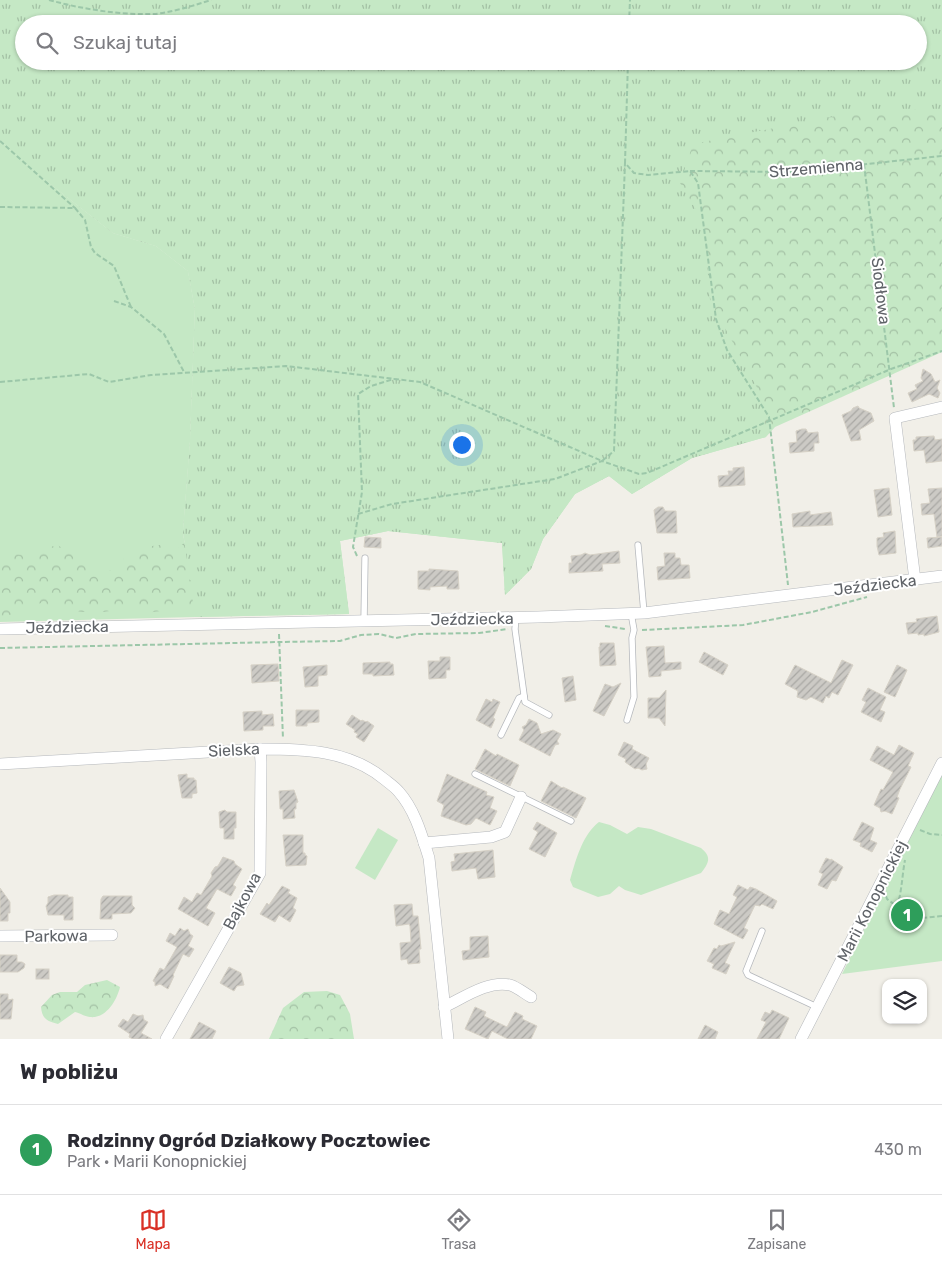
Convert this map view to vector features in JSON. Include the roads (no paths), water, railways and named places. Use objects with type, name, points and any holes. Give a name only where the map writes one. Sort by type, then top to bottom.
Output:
[{"type":"street","points":[[915,580],[896,418],[942,407]]},
{"type":"street","name":"Jeździecka","points":[[0,629],[644,613],[942,576]]},
{"type":"street","name":"Sielska","points":[[0,764],[260,749],[300,749],[337,754],[373,770],[399,791],[410,809],[429,858],[448,1039]]},
{"type":"street","name":"Bajkowa","points":[[166,1039],[260,873],[260,749]]},
{"type":"street","name":"Marii Konopnickiej","points":[[801,1039],[882,884],[942,763]]},
{"type":"street","points":[[424,843],[490,837],[505,832],[522,797]]},
{"type":"street","name":"Parkowa","points":[[0,936],[112,935]]},
{"type":"street","points":[[444,1008],[489,985],[512,986],[531,997]]},
{"type":"lane","points":[[638,545],[644,613]]},
{"type":"lane","points":[[364,621],[365,558]]},
{"type":"lane","points":[[627,720],[634,697],[632,638],[634,630],[631,613]]},
{"type":"lane","points":[[516,617],[515,629],[525,702],[549,716]]},
{"type":"lane","points":[[500,735],[519,698],[524,696]]},
{"type":"lane","points":[[474,774],[571,821]]},
{"type":"lane","points":[[762,931],[746,971],[748,975],[817,1008]]},
{"type":"place","name":"Rodzinny Ogród Działkowy Pocztowiec","points":[[907,915]]}]
